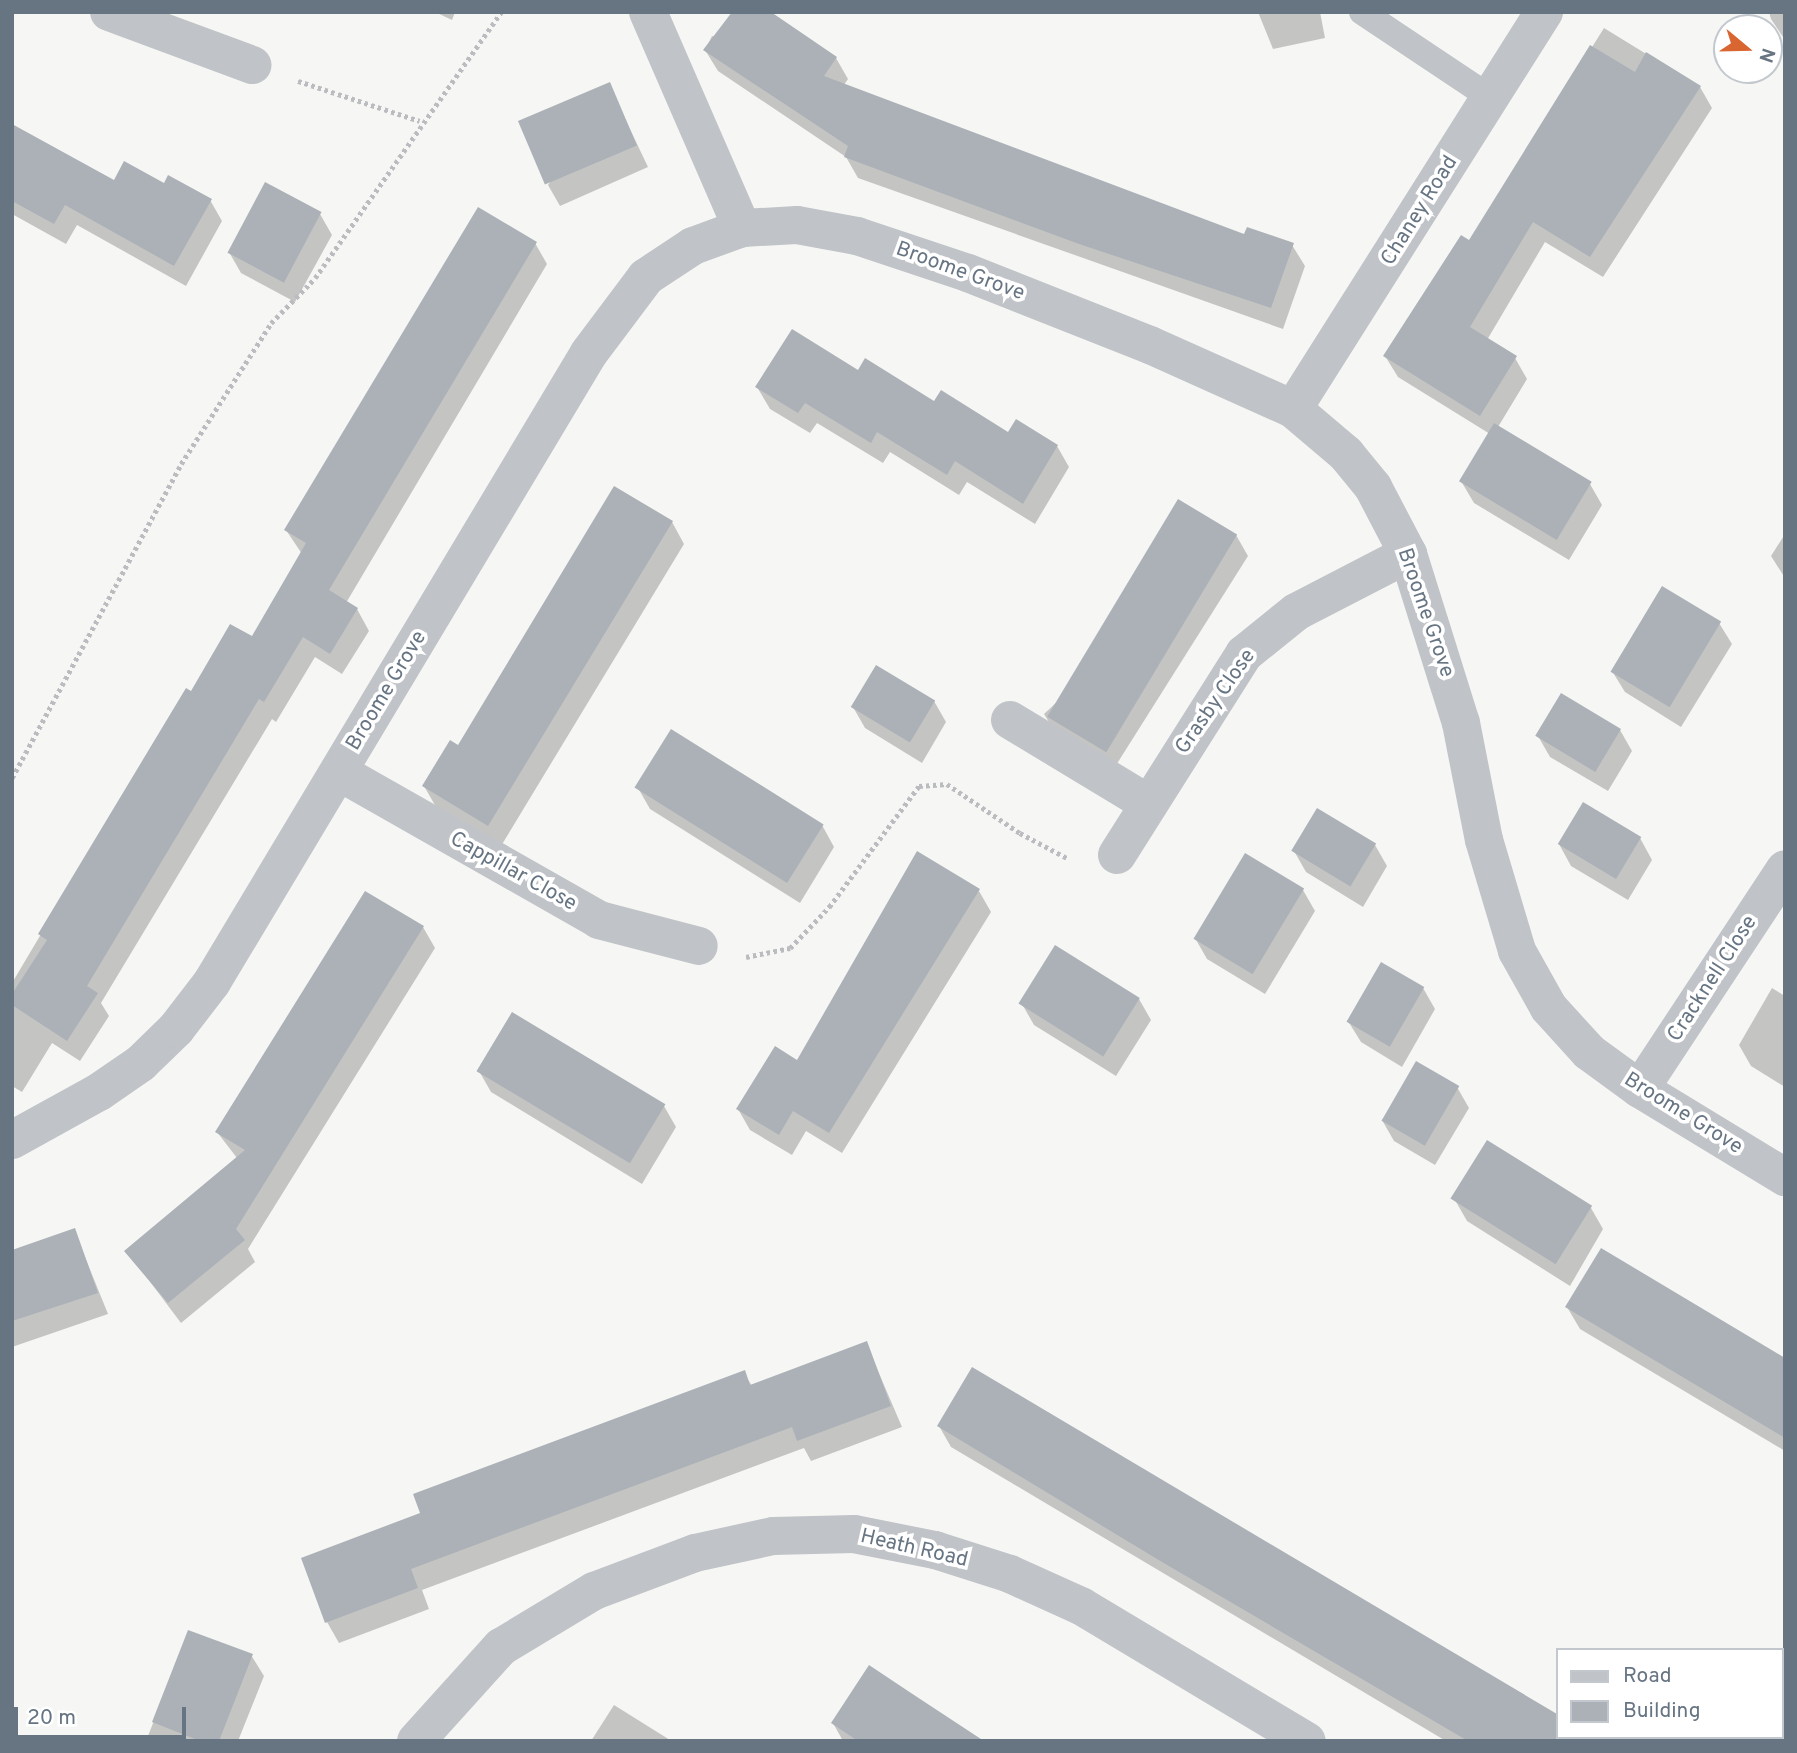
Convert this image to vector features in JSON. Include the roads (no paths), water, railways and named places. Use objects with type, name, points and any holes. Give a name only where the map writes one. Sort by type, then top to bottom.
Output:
[{"type":"street","points":[[109,12],[253,65]]},
{"type":"street","points":[[648,12],[743,228]]},
{"type":"street","name":"Chaney Road","points":[[1293,409],[1544,12]]},
{"type":"street","name":"Broome Grove","points":[[12,1140],[99,1092],[141,1063],[176,1029],[212,982],[616,314],[646,277],[693,246],[743,228],[797,225],[857,236],[968,273],[1150,345],[1293,409],[1346,454],[1364,476],[1408,554],[1461,723],[1484,840],[1517,951],[1549,1008],[1590,1052],[1640,1089],[1785,1177]]},
{"type":"street","name":"Grasby Close","points":[[1117,855],[1244,654],[1296,612],[1408,554]]},
{"type":"street","points":[[1010,720],[1149,804]]},
{"type":"street","name":"Cappillar Close","points":[[339,772],[599,920],[699,946]]},
{"type":"street","name":"Cracknell Close","points":[[1640,1089],[1785,869]]},
{"type":"street","name":"Heath Road","points":[[416,1741],[501,1647],[594,1591],[695,1553],[773,1536],[854,1534],[935,1550],[1010,1574],[1081,1606],[1256,1727],[1307,1741]]},
{"type":"lane","points":[[1362,12],[1491,98]]}]
